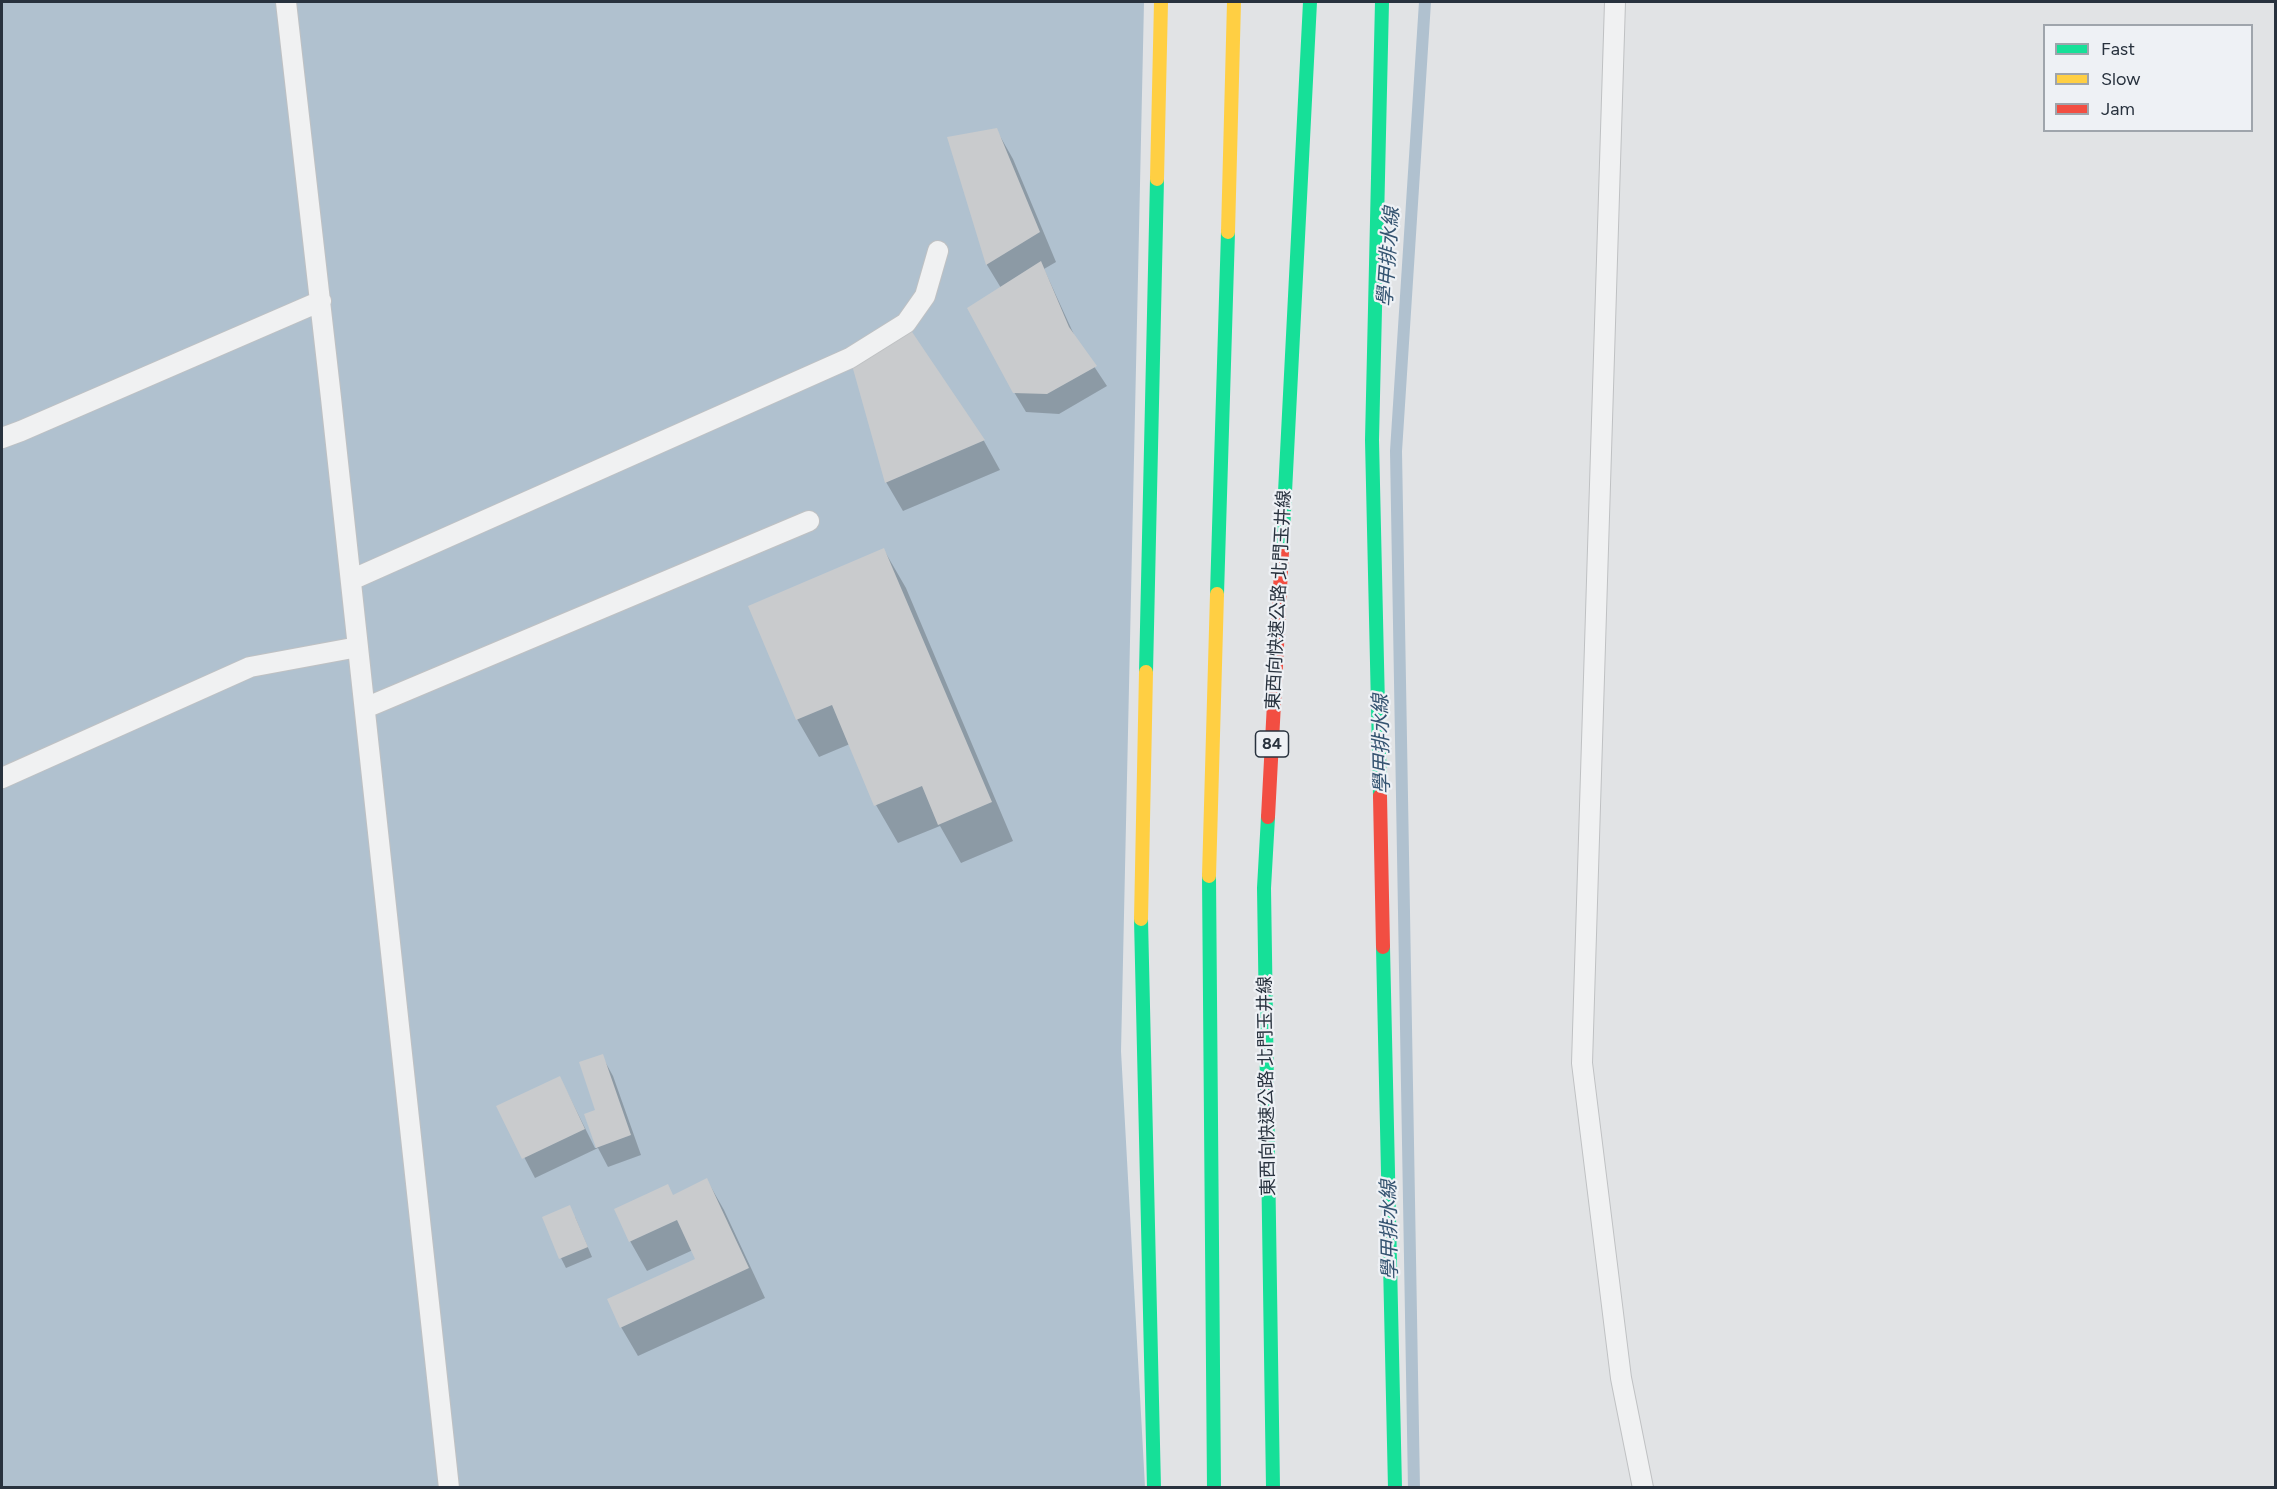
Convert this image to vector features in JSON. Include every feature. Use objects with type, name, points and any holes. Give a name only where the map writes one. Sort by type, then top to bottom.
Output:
[{"type":"main road","points":[[1154,1488],[1141,901],[1161,2]]},
{"type":"main road","points":[[1214,1488],[1209,887],[1234,2]]},
{"type":"main road","name":"東西向快速公路 北門玉井線","points":[[1273,1488],[1264,888],[1310,2]]},
{"type":"main road","points":[[1382,2],[1372,440],[1395,1488]]},
{"type":"lane","points":[[286,2],[321,301],[449,1488]]},
{"type":"lane","points":[[1615,2],[1582,1063],[1621,1378],[1643,1488]]},
{"type":"lane","points":[[351,580],[850,358],[906,323],[925,296],[938,251]]},
{"type":"lane","points":[[2,438],[321,301]]},
{"type":"lane","points":[[365,708],[809,521]]},
{"type":"lane","points":[[2,778],[250,668],[358,647]]},
{"type":"water","points":[[2,2],[1144,2],[1121,1051],[1145,1487],[2,1488]]},
{"type":"building","points":[[997,128],[1040,232],[986,265],[947,137]]},
{"type":"building","points":[[1041,261],[1069,327],[1097,366],[1047,394],[1013,393],[967,308]]},
{"type":"building","points":[[906,323],[985,440],[885,483],[850,358]]},
{"type":"building","points":[[884,548],[992,802],[938,825],[922,786],[874,806],[832,705],[796,720],[748,606]]},
{"type":"building","points":[[603,1054],[631,1135],[596,1148],[584,1114],[595,1110],[579,1062]]},
{"type":"building","points":[[560,1076],[585,1129],[522,1159],[496,1106]]},
{"type":"building","points":[[707,1178],[749,1268],[620,1328],[607,1299],[695,1259],[677,1220],[629,1242],[614,1209],[668,1184],[673,1195]]},
{"type":"building","points":[[570,1205],[588,1247],[559,1259],[542,1217]]},
{"type":"waterway","name":"學甲排水線","points":[[1414,1488],[1396,451],[1425,2]]},
{"type":"traffic: fast","points":[[1282,551],[1310,2]]},
{"type":"traffic: fast","points":[[1380,796],[1372,440],[1382,2]]},
{"type":"traffic: fast","points":[[1146,672],[1157,179]]},
{"type":"traffic: fast","points":[[1217,594],[1228,232]]},
{"type":"traffic: fast","points":[[1268,817],[1264,888],[1273,1488]]},
{"type":"traffic: fast","points":[[1209,876],[1214,1488]]},
{"type":"traffic: fast","points":[[1141,919],[1154,1488]]},
{"type":"traffic: fast","points":[[1383,947],[1395,1488]]},
{"type":"traffic: slow","points":[[1157,179],[1161,2]]},
{"type":"traffic: slow","points":[[1228,232],[1234,2]]},
{"type":"traffic: slow","points":[[1209,876],[1217,594]]},
{"type":"traffic: slow","points":[[1141,919],[1146,672]]},
{"type":"traffic: jam","points":[[1268,817],[1282,551]]},
{"type":"traffic: jam","points":[[1380,796],[1383,947]]}]
